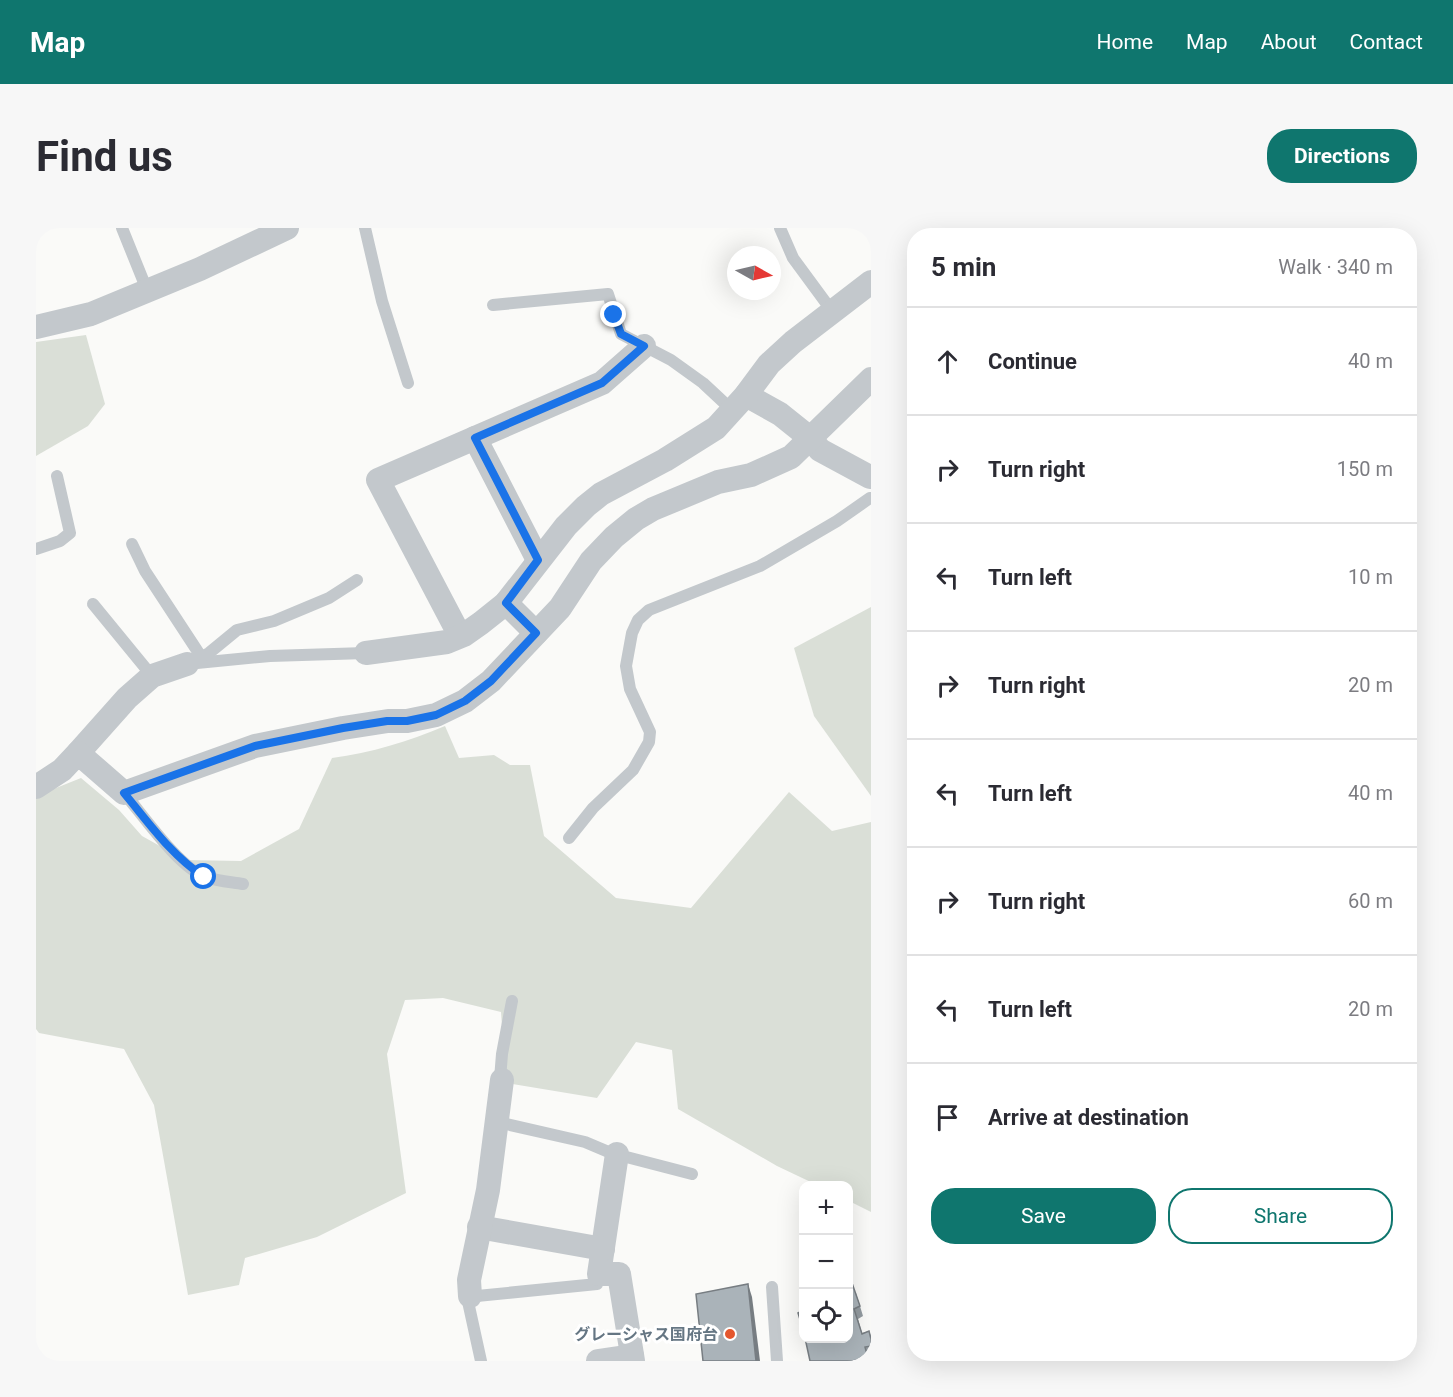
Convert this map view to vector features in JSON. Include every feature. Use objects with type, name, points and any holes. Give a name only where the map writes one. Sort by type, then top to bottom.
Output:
[{"type":"street","points":[[36,327],[91,314],[200,269],[287,228]]},
{"type":"street","points":[[366,653],[447,642],[460,636],[506,603],[566,526],[600,494],[716,428],[740,403],[769,363],[871,282]]},
{"type":"street","points":[[460,636],[378,480],[602,383],[644,346]]},
{"type":"street","points":[[78,753],[124,793],[255,746],[343,728],[387,721],[407,721],[436,715],[465,701],[491,681],[560,608],[591,561],[614,537],[636,519],[653,509],[703,489],[751,475],[791,457],[871,379]]},
{"type":"street","points":[[740,403],[780,414],[810,438],[820,450],[870,482]]},
{"type":"street","points":[[475,438],[538,560]]},
{"type":"street","points":[[506,603],[536,633]]},
{"type":"street","points":[[36,787],[62,770],[127,698],[152,676],[194,661]]},
{"type":"street","points":[[470,1296],[469,1280],[488,1190],[502,1080]]},
{"type":"street","points":[[598,1361],[632,1358],[619,1274],[599,1274],[617,1154]]},
{"type":"street","points":[[479,1227],[603,1249]]},
{"type":"lane","points":[[122,228],[147,290]]},
{"type":"lane","points":[[365,228],[382,301],[408,383]]},
{"type":"lane","points":[[780,228],[793,258],[832,311]]},
{"type":"lane","points":[[493,305],[608,294],[621,334],[671,360],[695,378],[740,403]]},
{"type":"lane","points":[[36,549],[60,541],[70,533],[57,476]]},
{"type":"lane","points":[[569,838],[593,808],[633,770],[649,742],[650,732],[630,689],[626,666],[632,633],[638,620],[649,610],[760,566],[837,521],[870,482]]},
{"type":"lane","points":[[132,544],[194,661]]},
{"type":"lane","points":[[194,661],[237,630],[274,621],[329,598],[357,580]]},
{"type":"lane","points":[[93,604],[152,676]]},
{"type":"lane","points":[[194,661],[366,653]]},
{"type":"lane","points":[[124,793],[169,848],[189,867],[204,877],[243,884]]},
{"type":"lane","points":[[502,1080],[500,1079],[502,1054],[512,1001]]},
{"type":"lane","points":[[497,1122],[585,1143],[692,1174]]},
{"type":"lane","points":[[481,1361],[467,1297],[597,1284],[599,1274]]},
{"type":"lane","points":[[772,1287],[777,1361]]},
{"type":"shaded area","points":[[86,335],[105,404],[88,426],[36,456],[36,342]]},
{"type":"shaded area","points":[[871,607],[871,796],[814,716],[794,648]]},
{"type":"shaded area","points":[[445,726],[459,758],[494,755],[510,765],[530,765],[544,836],[616,898],[691,908],[789,792],[832,831],[871,822],[871,1212],[853,1203],[853,1181],[809,1181],[777,1166],[678,1109],[672,1050],[636,1042],[597,1098],[506,1083],[501,1012],[443,998],[405,1000],[387,1054],[406,1193],[317,1237],[245,1258],[239,1285],[188,1295],[154,1105],[124,1049],[39,1033],[36,1029],[36,796],[81,778],[119,810],[142,836],[185,860],[241,861],[299,829],[332,758],[390,746]]},
{"type":"building","name":"グレーシャス国府台","points":[[748,1284],[756,1361],[703,1361],[696,1294]]},
{"type":"building","points":[[853,1286],[860,1306],[854,1309],[862,1334],[869,1331],[871,1339],[871,1346],[865,1347],[868,1358],[852,1361],[810,1361],[806,1343],[853,1343]]},
{"type":"place","name":"グレーシャス国府台","points":[[730,1334]]},
{"type":"route","points":[[204,877],[189,867],[169,848],[124,793],[255,746],[343,728],[387,721],[407,721],[436,715],[465,701],[491,681],[536,633],[506,603],[522,585],[538,560],[475,438],[602,383],[644,346],[621,334],[614,315]]}]
